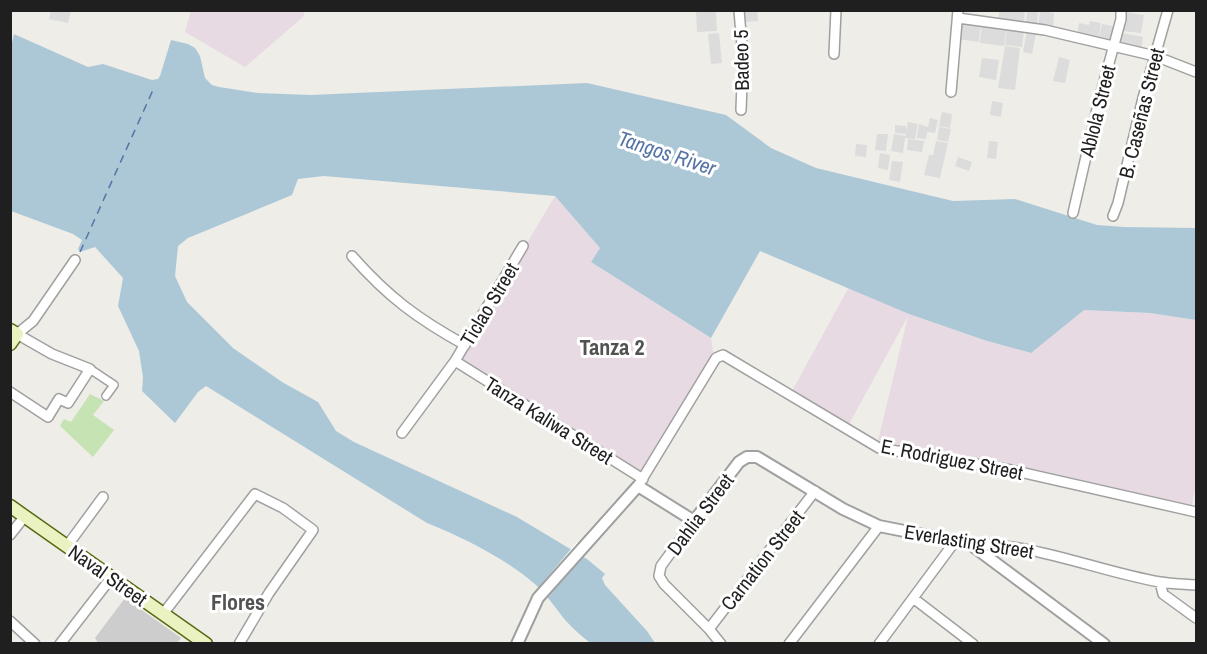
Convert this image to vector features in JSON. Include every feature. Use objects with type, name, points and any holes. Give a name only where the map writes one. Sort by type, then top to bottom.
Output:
[{"type":"main road","name":"Naval Street","points":[[10,506],[206,644]]},
{"type":"street","name":"Badeo 5","points":[[739,10],[743,58],[741,110]]},
{"type":"street","points":[[834,54],[836,10]]},
{"type":"street","name":"Ablola Street","points":[[1073,213],[1121,19],[1121,10]]},
{"type":"street","name":"B. Caseñas Street","points":[[1113,216],[1168,10]]},
{"type":"street","points":[[951,92],[958,14],[1045,30],[1155,56],[1197,72]]},
{"type":"street","name":"Ticlao Street","points":[[402,433],[455,362],[523,246]]},
{"type":"street","points":[[352,256],[394,299],[429,325],[465,345]]},
{"type":"street","points":[[75,260],[33,321],[13,336],[90,369],[114,385],[106,396]]},
{"type":"street","name":"E. Rodriguez Street","points":[[640,483],[716,358],[723,355],[879,448],[1011,470],[1197,512]]},
{"type":"street","name":"Tanza Kaliwa Street","points":[[455,362],[640,483]]},
{"type":"street","points":[[10,392],[48,417],[59,399],[68,403],[90,369]]},
{"type":"street","name":"Dahlia Street","points":[[709,628],[664,584],[659,576],[661,566],[739,462],[747,457],[757,457]]},
{"type":"street","name":"Everlasting Street","points":[[757,457],[843,509],[879,526],[970,544],[989,543],[1160,582],[1197,585]]},
{"type":"street","points":[[517,644],[538,598],[640,483],[694,521]]},
{"type":"street","name":"Carnation Street","points":[[709,628],[815,491]]},
{"type":"street","points":[[163,614],[255,494],[283,508],[313,530],[269,593],[239,644]]},
{"type":"street","points":[[67,546],[103,497]]},
{"type":"street","points":[[10,535],[25,516]]},
{"type":"street","points":[[789,644],[879,526]]},
{"type":"street","points":[[879,644],[956,540]]},
{"type":"street","points":[[970,544],[1104,644]]},
{"type":"street","points":[[60,644],[111,578]]},
{"type":"street","points":[[1160,582],[1163,594],[1197,618]]},
{"type":"street","points":[[913,598],[973,644]]},
{"type":"street","points":[[10,621],[35,644]]},
{"type":"street","points":[[709,628],[721,644]]},
{"type":"shaded area","points":[[304,10],[304,16],[245,67],[185,32],[191,11]]},
{"type":"shaded area","points":[[51,11],[71,11],[68,23],[49,19]]},
{"type":"shaded area","points":[[696,11],[716,11],[717,31],[697,32]]},
{"type":"shaded area","points":[[744,11],[757,11],[758,21],[745,22]]},
{"type":"shaded area","points":[[999,11],[1025,11],[1024,23],[998,22]]},
{"type":"shaded area","points":[[1027,11],[1038,11],[1037,25],[1026,24]]},
{"type":"shaded area","points":[[1040,11],[1054,13],[1053,28],[1038,26]]},
{"type":"shaded area","points":[[1125,12],[1144,15],[1141,33],[1122,31]]},
{"type":"shaded area","points":[[960,19],[981,22],[979,42],[958,39]]},
{"type":"shaded area","points":[[1090,21],[1101,23],[1098,41],[1077,36],[1079,23],[1089,25]]},
{"type":"shaded area","points":[[982,22],[1007,25],[1004,46],[980,43]]},
{"type":"shaded area","points":[[1102,24],[1117,27],[1114,45],[1098,42]]},
{"type":"shaded area","points":[[1007,28],[1024,30],[1022,47],[1005,45]]},
{"type":"shaded area","points":[[1027,31],[1036,33],[1032,54],[1023,52]]},
{"type":"shaded area","points":[[719,33],[722,63],[711,64],[708,34]]},
{"type":"shaded area","points":[[1122,33],[1143,37],[1141,49],[1120,46]]},
{"type":"shaded area","points":[[1005,46],[1020,48],[1015,90],[998,88]]},
{"type":"shaded area","points":[[1059,57],[1070,60],[1065,83],[1053,81]]},
{"type":"shaded area","points":[[982,58],[999,60],[996,80],[979,77]]},
{"type":"shaded area","points":[[992,101],[1003,103],[1001,117],[990,115]]},
{"type":"shaded area","points":[[942,112],[952,114],[950,128],[939,126]]},
{"type":"shaded area","points":[[930,118],[938,120],[935,133],[927,132],[926,139],[917,138],[919,124],[928,127]]},
{"type":"shaded area","points":[[908,122],[918,124],[915,139],[905,138],[903,153],[891,151],[894,134],[906,136],[906,134],[895,133],[895,125],[906,126],[906,132]]},
{"type":"shaded area","points":[[939,127],[951,129],[948,142],[937,140]]},
{"type":"shaded area","points":[[877,134],[888,134],[886,151],[875,150]]},
{"type":"shaded area","points":[[908,139],[924,141],[922,152],[907,150]]},
{"type":"shaded area","points":[[936,141],[948,143],[940,178],[924,175],[929,155],[933,155]]},
{"type":"shaded area","points":[[989,141],[998,142],[996,159],[987,158]]},
{"type":"shaded area","points":[[856,144],[867,145],[866,157],[855,156]]},
{"type":"shaded area","points":[[880,153],[890,155],[888,170],[878,168]]},
{"type":"shaded area","points":[[958,157],[972,162],[969,171],[955,166]]},
{"type":"shaded area","points":[[892,161],[903,162],[900,182],[889,180]]},
{"type":"shaded area","points":[[555,196],[600,248],[591,262],[711,338],[713,352],[640,471],[458,359]]},
{"type":"shaded area","points":[[849,287],[909,314],[1030,353],[1084,310],[1150,313],[1196,320],[1196,484],[1191,509],[1117,488],[1038,470],[878,441],[908,316],[848,426],[792,391]]},
{"type":"shaded area","points":[[125,598],[181,638],[177,643],[98,643],[95,638]]},
{"type":"green space","points":[[90,394],[104,401],[93,415],[114,430],[93,457],[60,426],[64,419],[71,422]]},
{"type":"water","name":"Tangos River","points":[[14,34],[88,67],[103,64],[152,80],[160,76],[171,40],[188,44],[195,48],[200,56],[205,78],[212,85],[258,93],[310,95],[587,83],[726,115],[771,148],[816,168],[953,201],[1015,199],[1097,225],[1196,228],[1196,320],[1150,313],[1084,310],[1031,353],[984,340],[909,314],[760,251],[711,338],[591,262],[600,248],[555,196],[324,176],[298,179],[292,195],[188,238],[178,246],[175,276],[187,302],[233,348],[282,382],[318,402],[336,431],[354,442],[517,517],[587,559],[605,574],[602,578],[605,585],[655,643],[590,643],[569,624],[540,589],[498,557],[427,523],[206,386],[198,392],[175,423],[142,391],[143,377],[139,351],[118,306],[123,278],[95,247],[80,252],[78,249],[82,240],[73,234],[11,211],[10,52]]},
{"type":"pier","points":[[577,542],[588,551],[543,603],[533,594]]},
{"type":"ferry route","points":[[80,252],[153,90]]},
{"type":"district","name":"Tanza 2","points":[[612,347]]},
{"type":"district","name":"Flores","points":[[238,602]]}]
